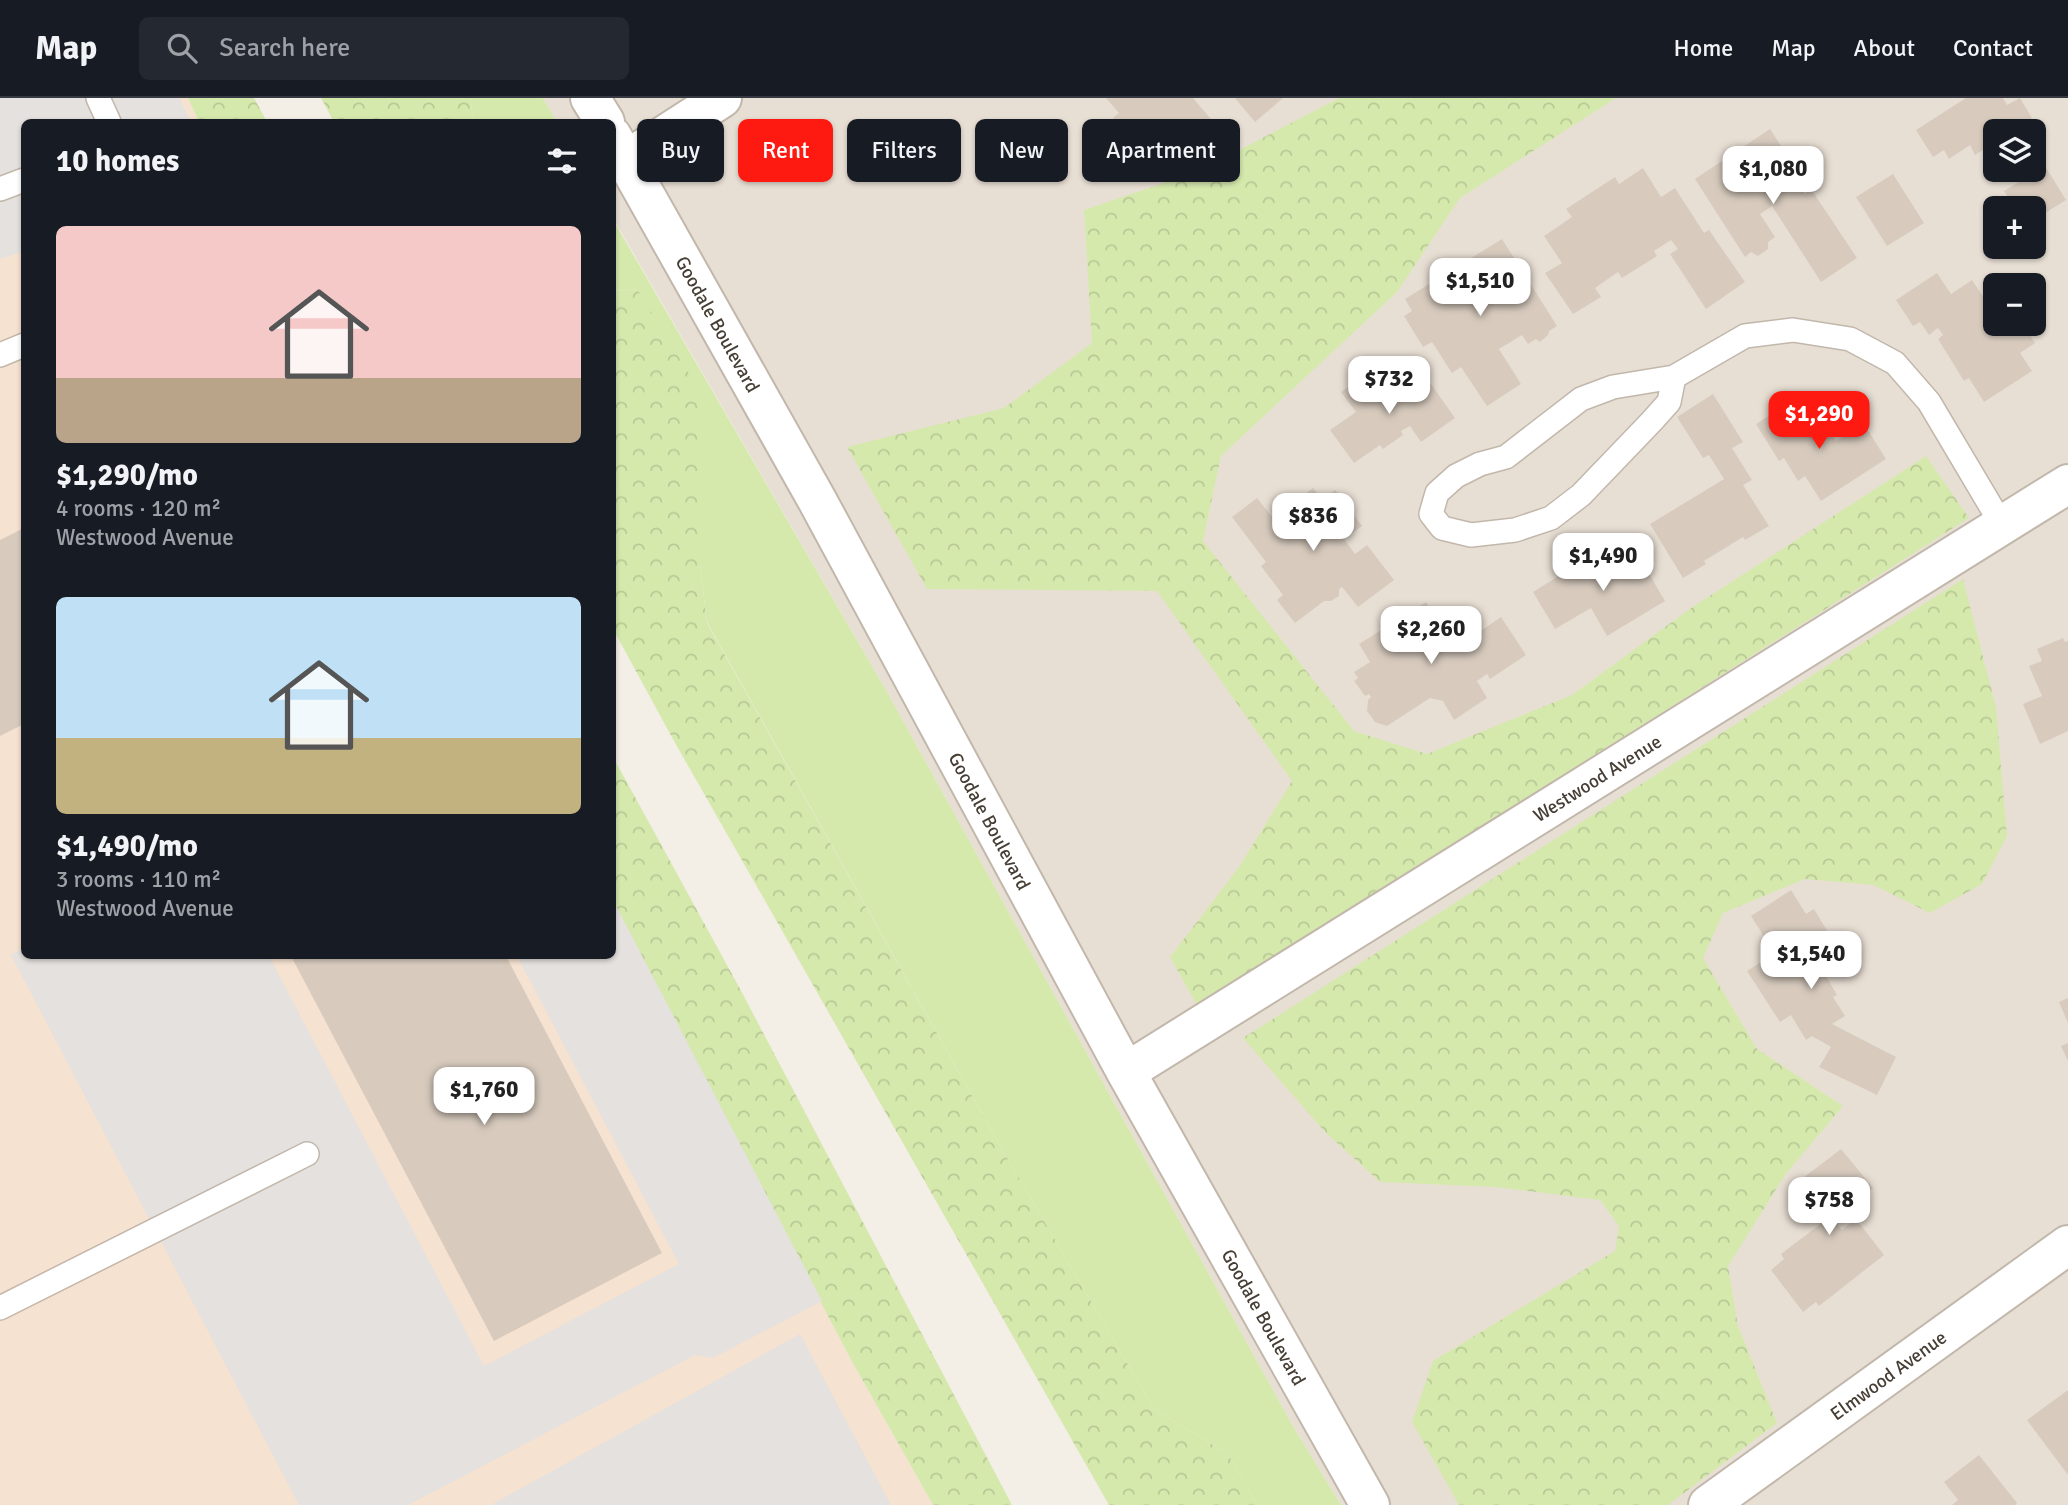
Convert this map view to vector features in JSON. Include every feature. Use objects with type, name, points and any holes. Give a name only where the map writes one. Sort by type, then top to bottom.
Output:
[{"type":"street","points":[[590,98],[602,119]]},
{"type":"street","points":[[619,148],[722,98]]},
{"type":"street","name":"Goodale Boulevard","points":[[619,148],[817,500],[1126,1072],[1370,1505]]},
{"type":"street","name":"Westwood Avenue","points":[[1126,1072],[2068,484]]},
{"type":"street","name":"Elmwood Avenue","points":[[1708,1505],[2068,1245]]},
{"type":"lane","points":[[98,98],[108,119]]},
{"type":"lane","points":[[0,189],[21,181]]},
{"type":"lane","points":[[1675,377],[1669,402],[1581,495],[1551,519],[1515,530],[1471,535],[1443,528],[1431,514],[1437,494],[1456,476],[1480,464],[1506,457],[1581,400],[1613,387],[1655,378],[1675,377],[1745,337],[1793,330],[1850,339],[1895,363],[1928,402],[2003,525]]},
{"type":"lane","points":[[0,355],[21,346]]},
{"type":"lane","points":[[0,1308],[307,1154]]},
{"type":"shaded area","points":[[0,98],[188,98],[198,119],[21,119],[21,959],[616,959],[616,912],[850,1358],[933,1505],[0,1505]]},
{"type":"shaded area","points":[[0,98],[179,98],[190,119],[21,119],[21,252],[0,259]]},
{"type":"shaded area","points":[[543,98],[2068,98],[2068,1505],[1341,1505],[1294,1428],[887,692],[616,223],[616,119],[555,119]]},
{"type":"shaded area","points":[[616,906],[822,1301],[713,1358],[695,1355],[408,1505],[299,1505],[11,955],[21,950],[21,959],[271,959],[484,1366],[679,1264],[519,959],[616,959]]},
{"type":"shaded area","points":[[800,1334],[891,1505],[491,1505]]},
{"type":"green space","points":[[188,98],[254,98],[265,119],[198,119]]},
{"type":"green space","points":[[321,98],[470,98],[474,119],[332,119]]},
{"type":"green space","points":[[470,98],[543,98],[555,119],[474,119]]},
{"type":"green space","points":[[1339,98],[1616,98],[1460,198],[1397,292],[1221,456],[1203,541],[1354,731],[1427,754],[1572,695],[1691,608],[1926,456],[1969,518],[1198,1007],[1170,957],[1239,867],[1292,781],[1157,591],[927,589],[847,447],[1004,408],[1092,343],[1084,210],[1167,182],[1240,182],[1240,150]]},
{"type":"green space","points":[[616,225],[887,692],[1294,1428],[1341,1505],[1257,1505],[1228,1454],[1154,1409],[999,1144],[707,622],[700,564],[637,289],[616,291]]},
{"type":"green space","points":[[637,289],[701,393],[700,564],[707,623],[999,1144],[1154,1409],[1228,1454],[1257,1505],[1109,1505],[616,635],[616,291]]},
{"type":"green space","points":[[1963,579],[1996,707],[2007,836],[1982,884],[1930,913],[1873,885],[1805,879],[1723,913],[1703,958],[1757,1049],[1843,1106],[1785,1175],[1728,1266],[1738,1326],[1777,1423],[1668,1505],[1459,1505],[1412,1422],[1433,1361],[1615,1251],[1619,1226],[1600,1200],[1495,1187],[1380,1182],[1326,1133],[1243,1038]]},
{"type":"green space","points":[[616,762],[739,987],[1012,1505],[933,1505],[850,1358],[616,912]]},
{"type":"building","points":[[1106,98],[1193,98],[1211,119],[1114,119],[1119,113]]},
{"type":"building","points":[[1235,98],[1283,98],[1255,122]]},
{"type":"building","points":[[1966,98],[2003,98],[2007,105],[2020,98],[2032,118],[1983,119],[1983,150],[1975,155],[1970,145],[1949,159],[1944,150],[1933,157],[1916,130]]},
{"type":"building","points":[[1770,129],[1791,161],[1786,164],[1805,194],[1811,189],[1857,258],[1821,282],[1772,206],[1760,214],[1775,237],[1768,242],[1768,249],[1758,256],[1751,252],[1745,257],[1695,179]]},
{"type":"building","points":[[1643,168],[1661,197],[1675,188],[1704,233],[1709,230],[1745,282],[1706,309],[1670,254],[1678,249],[1671,240],[1654,251],[1657,256],[1622,278],[1618,272],[1595,288],[1601,297],[1573,314],[1545,273],[1562,263],[1544,236],[1572,217],[1566,209],[1615,177],[1619,184]]},
{"type":"building","points":[[2046,168],[2066,200],[2046,212],[2046,196],[2007,196],[2004,191],[2019,182],[2046,182]]},
{"type":"building","points":[[1893,174],[1924,223],[1887,246],[1856,197]]},
{"type":"building","points":[[1502,239],[1557,326],[1540,342],[1536,339],[1528,344],[1522,335],[1499,349],[1521,384],[1487,406],[1461,367],[1452,373],[1432,342],[1423,347],[1404,316],[1412,311],[1405,299]]},
{"type":"building","points":[[1937,273],[1951,294],[1972,280],[1983,296],[1983,336],[2031,336],[2035,343],[2020,353],[2032,371],[1984,402],[1969,378],[1964,381],[1938,339],[1943,335],[1938,328],[1929,335],[1920,322],[1913,326],[1896,300]]},
{"type":"building","points":[[1404,376],[1416,394],[1431,384],[1455,418],[1421,442],[1410,426],[1401,431],[1403,435],[1383,449],[1380,445],[1354,463],[1330,430],[1356,412],[1341,392],[1362,377],[1376,396]]},
{"type":"building","points":[[1713,394],[1743,442],[1732,448],[1752,480],[1743,485],[1769,526],[1745,540],[1743,537],[1704,561],[1706,564],[1683,578],[1650,524],[1724,479],[1709,455],[1703,458],[1677,417]]},
{"type":"building","points":[[1794,400],[1815,435],[1817,433],[1836,441],[1864,424],[1886,459],[1821,501],[1805,476],[1798,481],[1784,458],[1779,461],[1756,424]]},
{"type":"building","points":[[1313,488],[1323,500],[1335,490],[1362,526],[1344,539],[1355,554],[1367,545],[1394,580],[1358,607],[1342,587],[1339,589],[1339,596],[1331,601],[1324,601],[1295,623],[1277,600],[1283,595],[1261,566],[1266,562],[1232,517],[1257,498],[1273,518]]},
{"type":"building","points":[[21,530],[21,726],[0,736],[0,540]]},
{"type":"building","points":[[1632,545],[1665,601],[1607,636],[1591,608],[1555,629],[1533,592],[1570,569],[1576,578]]},
{"type":"building","points":[[1426,602],[1456,648],[1501,617],[1526,655],[1490,679],[1487,674],[1477,681],[1487,698],[1454,720],[1443,701],[1430,698],[1387,726],[1375,722],[1367,711],[1371,697],[1369,694],[1365,696],[1354,681],[1358,678],[1354,672],[1370,662],[1359,644]]},
{"type":"building","points":[[2063,638],[2065,642],[2068,641],[2068,731],[2040,744],[2023,704],[2042,696],[2029,666],[2042,661],[2037,649]]},
{"type":"building","points":[[1791,890],[1806,914],[1814,909],[1831,937],[1822,942],[1834,961],[1822,969],[1837,995],[1833,997],[1845,1016],[1832,1024],[1896,1057],[1877,1095],[1819,1067],[1831,1047],[1812,1036],[1806,1040],[1791,1015],[1780,1022],[1747,971],[1769,957],[1759,941],[1765,938],[1751,916]]},
{"type":"building","points":[[293,959],[508,959],[662,1253],[494,1341]]},
{"type":"building","points":[[2068,998],[2068,1023],[2059,1002]]},
{"type":"building","points":[[2068,1043],[2068,1061],[2061,1046]]},
{"type":"building","points":[[1841,1149],[1873,1188],[1833,1219],[1842,1230],[1856,1219],[1884,1255],[1819,1306],[1816,1302],[1803,1312],[1771,1270],[1784,1259],[1781,1254],[1827,1219],[1799,1181]]},
{"type":"building","points":[[2068,1390],[2068,1475],[2027,1420]]},
{"type":"building","points":[[1979,1455],[2017,1503],[2015,1505],[1952,1505],[1958,1500],[1944,1482]]}]
